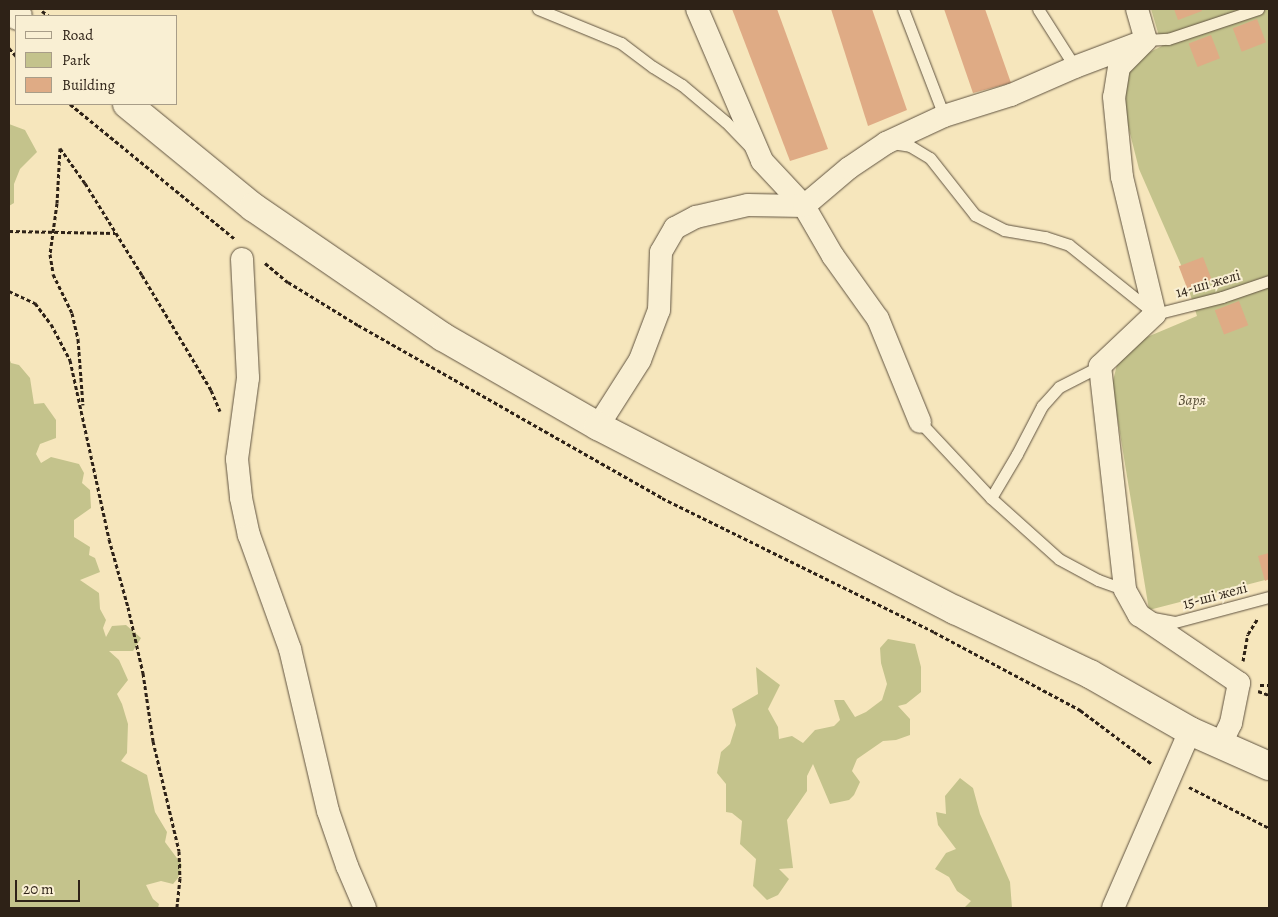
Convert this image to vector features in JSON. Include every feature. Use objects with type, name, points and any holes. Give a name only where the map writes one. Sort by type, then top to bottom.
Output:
[{"type":"street","points":[[698,9],[762,161],[804,206],[833,256],[878,319],[920,422]]},
{"type":"street","points":[[1137,9],[1146,40]]},
{"type":"street","points":[[598,426],[640,360],[659,310],[661,252],[675,228],[696,217],[748,205],[804,206],[849,168],[886,143],[944,116],[1011,96],[1075,67],[1146,40]]},
{"type":"street","points":[[1146,40],[1119,67],[1114,97],[1122,176],[1155,314],[1100,366],[1125,590],[1139,614],[1239,683],[1232,723],[1220,746]]},
{"type":"street","points":[[128,105],[253,207],[443,337],[598,426],[955,610],[1090,674],[1190,731],[1220,746],[1269,766]]},
{"type":"street","points":[[242,260],[248,378],[237,459],[241,498],[249,535],[290,649],[328,811],[347,866],[365,908]]},
{"type":"street","points":[[1114,908],[1190,731]]},
{"type":"lane","points":[[538,9],[621,43],[653,67],[682,85],[726,122],[762,161]]},
{"type":"lane","points":[[904,9],[944,116]]},
{"type":"lane","points":[[1038,9],[1075,67]]},
{"type":"lane","points":[[1146,40],[1168,39],[1258,9]]},
{"type":"lane","points":[[886,143],[910,146],[930,158],[975,215],[1004,230],[1069,245],[1155,314]]},
{"type":"lane","name":"14-ші желі","points":[[1155,314],[1222,297],[1269,280]]},
{"type":"lane","points":[[991,498],[1042,406],[1059,387],[1100,366]]},
{"type":"lane","points":[[920,422],[991,498],[1059,559],[1098,580],[1125,590]]},
{"type":"lane","name":"15-ші желі","points":[[1139,614],[1174,622],[1269,597]]},
{"type":"path","points":[[84,415],[78,339],[72,313],[53,274],[50,254],[57,202],[60,148],[85,183],[116,233],[206,382],[222,414]]},
{"type":"path","points":[[9,231],[116,233]]},
{"type":"path","points":[[9,290],[34,303],[51,324],[70,360],[84,415],[109,539],[128,607],[142,673],[153,741],[179,851],[180,878],[177,908]]},
{"type":"path","points":[[1239,683],[1248,634],[1261,613]]},
{"type":"green space","name":"Заря","points":[[1151,9],[1269,9],[1269,579],[1149,610],[1112,385],[1121,348],[1197,316],[1181,265],[1139,169],[1123,106],[1127,73],[1146,54],[1162,46]]},
{"type":"green space","points":[[9,124],[25,130],[37,152],[20,169],[14,184],[14,203],[9,206]]},
{"type":"green space","points":[[9,358],[11,363],[19,365],[30,378],[34,404],[44,403],[56,420],[56,438],[40,444],[36,454],[41,463],[51,457],[79,464],[84,473],[82,483],[90,490],[91,508],[74,520],[74,537],[90,547],[89,555],[95,558],[100,572],[80,580],[99,593],[100,609],[106,620],[103,628],[106,637],[112,626],[126,625],[141,638],[133,651],[109,651],[119,660],[128,680],[117,694],[128,724],[127,753],[121,761],[147,775],[155,812],[167,832],[165,842],[182,865],[178,878],[173,884],[161,881],[146,885],[153,899],[159,904],[158,908],[9,908]]},
{"type":"green space","points":[[888,639],[915,644],[921,667],[921,692],[906,704],[898,706],[910,719],[910,735],[896,740],[883,741],[857,759],[852,771],[860,782],[854,795],[849,800],[830,804],[813,764],[807,776],[807,791],[787,820],[793,868],[779,869],[789,879],[778,895],[767,900],[753,886],[756,859],[740,844],[742,821],[732,813],[726,812],[726,784],[717,773],[721,752],[730,744],[736,725],[732,709],[758,694],[756,667],[780,685],[768,709],[778,727],[779,739],[792,736],[803,743],[815,730],[834,726],[840,720],[834,700],[844,700],[855,717],[866,712],[882,700],[887,684],[881,663],[880,648]]},
{"type":"green space","points":[[960,778],[973,788],[980,814],[1010,882],[1012,908],[964,908],[971,901],[957,891],[949,877],[935,869],[946,853],[956,849],[938,825],[936,812],[946,814],[945,796]]},
{"type":"building","points":[[732,9],[777,9],[828,149],[790,161]]},
{"type":"building","points":[[831,9],[872,9],[907,110],[868,126]]},
{"type":"building","points":[[944,9],[985,9],[1011,83],[973,93]]},
{"type":"building","points":[[1174,9],[1201,9],[1202,11],[1178,20]]},
{"type":"building","points":[[1257,19],[1266,42],[1242,52],[1233,28]]},
{"type":"building","points":[[1211,35],[1220,58],[1198,67],[1189,44]]},
{"type":"building","points":[[1203,257],[1212,280],[1188,290],[1179,266]]},
{"type":"building","points":[[1239,301],[1248,325],[1224,335],[1215,310]]},
{"type":"building","points":[[1269,553],[1269,579],[1265,581],[1258,556]]}]
